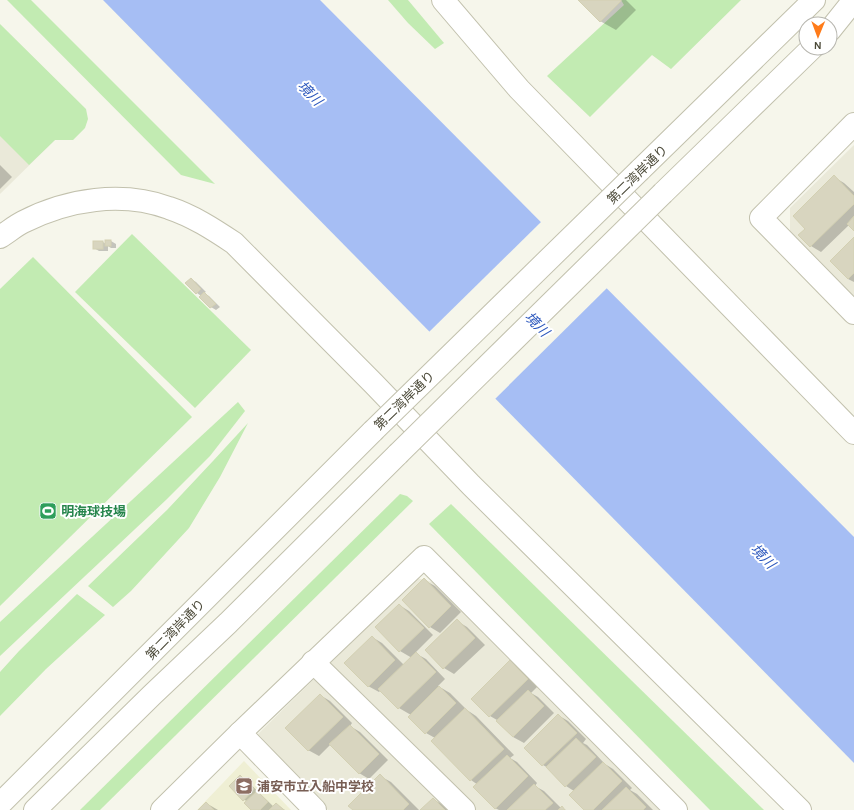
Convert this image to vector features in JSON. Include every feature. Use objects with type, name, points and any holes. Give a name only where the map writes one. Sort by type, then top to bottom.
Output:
[{"type":"street","points":[[443,0],[519,89],[854,433]]},
{"type":"street","name":"第二湾岸通り","points":[[0,804],[373,431],[814,0]]},
{"type":"street","points":[[838,20],[854,0]]},
{"type":"street","points":[[35,810],[228,623],[804,56]]},
{"type":"street","points":[[854,124],[761,218],[854,313]]},
{"type":"street","points":[[0,237],[23,222],[52,210],[79,202],[113,199],[143,201],[169,208],[192,217],[214,229],[234,243],[374,384],[471,485],[800,810]]},
{"type":"street","points":[[162,810],[313,662],[424,557],[670,808]]},
{"type":"street","points":[[313,662],[464,810]]},
{"type":"street","points":[[240,733],[315,810]]},
{"type":"shaded area","points":[[0,65],[65,130],[0,194]]},
{"type":"shaded area","points":[[854,145],[854,296],[790,231],[790,208]]},
{"type":"shaded area","points":[[417,578],[436,583],[659,810],[328,810],[255,737]]},
{"type":"shaded area","name":"浦安市立入船中学校","points":[[244,761],[291,810],[197,810]]},
{"type":"green space","points":[[7,0],[31,0],[215,184],[181,175]]},
{"type":"green space","points":[[388,0],[408,0],[444,43],[435,49],[408,23]]},
{"type":"green space","points":[[621,0],[741,0],[671,69],[652,55],[590,117],[547,76],[624,5]]},
{"type":"green space","points":[[0,24],[86,109],[88,119],[85,128],[73,140],[55,140],[29,165],[0,136]]},
{"type":"green space","points":[[132,234],[251,350],[195,408],[75,292]]},
{"type":"green space","name":"明海球技場","points":[[33,257],[192,417],[0,606],[0,289]]},
{"type":"green space","points":[[238,402],[245,411],[210,456],[167,499],[0,656],[0,622]]},
{"type":"green space","points":[[248,423],[220,477],[189,528],[131,591],[113,607],[88,586],[167,510]]},
{"type":"green space","points":[[400,494],[407,496],[413,501],[100,810],[80,810]]},
{"type":"green space","points":[[451,504],[764,810],[710,810],[429,524]]},
{"type":"green space","points":[[77,594],[105,615],[46,669],[0,716],[0,672],[19,651]]},
{"type":"water","name":"境川","points":[[103,0],[320,0],[854,537],[854,763]]},
{"type":"pier","points":[[542,221],[608,287],[494,400],[428,333]]},
{"type":"building","points":[[578,0],[621,0],[621,1],[600,22]]},
{"type":"building","points":[[834,175],[854,196],[854,204],[810,247],[798,235],[805,229],[793,216]]},
{"type":"building","points":[[854,216],[854,231],[847,224]]},
{"type":"building","points":[[854,237],[854,273],[848,279],[830,261]]},
{"type":"building","points":[[105,240],[111,240],[111,246],[105,246]]},
{"type":"building","points":[[93,241],[103,241],[103,249],[93,249]]},
{"type":"building","points":[[191,278],[201,289],[196,294],[185,283]]},
{"type":"building","points":[[204,292],[216,304],[210,308],[199,297]]},
{"type":"building","points":[[424,578],[451,606],[429,628],[402,600]]},
{"type":"building","points":[[399,604],[424,628],[399,652],[375,627]]},
{"type":"building","points":[[457,619],[475,638],[443,669],[425,650]]},
{"type":"building","points":[[372,636],[395,660],[368,687],[344,663]]},
{"type":"building","points":[[416,652],[436,672],[398,709],[378,689]]},
{"type":"building","points":[[510,660],[528,679],[489,717],[471,699]]},
{"type":"building","points":[[439,686],[456,703],[425,734],[408,717]]},
{"type":"building","points":[[528,690],[544,706],[513,737],[496,721]]},
{"type":"building","points":[[320,694],[343,717],[308,751],[285,728]]},
{"type":"building","points":[[465,708],[504,749],[470,781],[431,741]]},
{"type":"building","points":[[558,714],[577,733],[542,766],[524,748]]},
{"type":"building","points":[[350,725],[379,754],[359,774],[329,744]]},
{"type":"building","points":[[576,738],[596,757],[565,787],[546,767]]},
{"type":"building","points":[[507,755],[528,776],[495,809],[473,787]]},
{"type":"building","points":[[603,762],[622,781],[593,810],[584,810],[569,795]]},
{"type":"building","points":[[380,774],[409,804],[403,810],[353,810],[348,806]]},
{"type":"building","points":[[240,775],[254,789],[243,801],[229,786]]},
{"type":"building","points":[[534,784],[553,803],[545,810],[507,810]]},
{"type":"building","points":[[626,787],[646,807],[643,810],[602,810]]},
{"type":"building","points":[[257,791],[268,802],[260,810],[251,810],[244,803]]},
{"type":"building","points":[[433,798],[445,810],[420,810]]},
{"type":"building","points":[[206,802],[214,810],[198,810]]},
{"type":"building","points":[[276,803],[284,810],[269,810]]},
{"type":"building","points":[[562,806],[565,810],[558,810]]},
{"type":"place","name":"明海球技場","points":[[48,511]]},
{"type":"place","name":"浦安市立入船中学校","points":[[244,786]]}]
